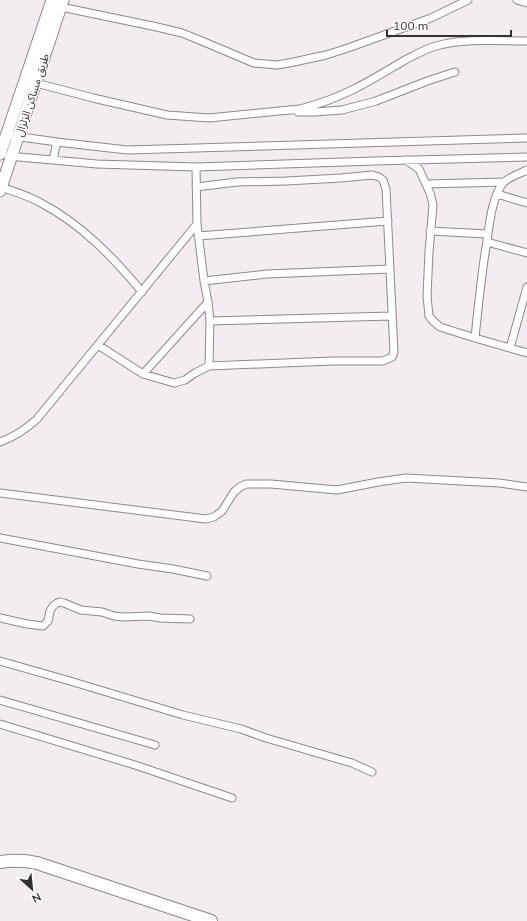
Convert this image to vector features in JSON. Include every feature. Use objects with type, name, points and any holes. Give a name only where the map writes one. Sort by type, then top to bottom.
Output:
[{"type":"main road","points":[[0,862],[19,860],[37,863],[210,921]]},
{"type":"street","name":"طريق مساكن الزلزال","points":[[0,154],[52,0]]},
{"type":"street","points":[[62,3],[176,32],[197,39],[254,63],[277,65],[326,55],[366,42],[432,18],[468,0]]},
{"type":"street","points":[[517,0],[527,3]]},
{"type":"street","name":"طريق مساكن الزلزال","points":[[1,189],[62,3]]},
{"type":"street","points":[[36,83],[167,115],[209,118],[300,109],[333,99],[435,46],[454,42],[527,41]]},
{"type":"street","points":[[291,110],[301,113],[342,110],[376,101],[455,72]]},
{"type":"street","points":[[6,134],[57,142],[127,150],[527,138]]},
{"type":"street","points":[[53,160],[57,142]]},
{"type":"street","points":[[0,154],[97,164],[196,168],[527,157]]},
{"type":"street","points":[[406,160],[419,169],[430,193],[432,204],[427,296],[429,316],[440,327],[527,352]]},
{"type":"street","points":[[196,168],[198,236],[210,321],[209,366]]},
{"type":"street","points":[[426,184],[504,182],[527,170]]},
{"type":"street","points":[[98,345],[143,374],[174,383],[185,380],[209,366],[332,361],[383,361],[392,357],[394,352],[388,221],[386,189],[383,180],[375,176],[237,182],[196,187]]},
{"type":"street","points":[[475,338],[480,288],[491,213],[497,194],[504,182]]},
{"type":"street","points":[[1,189],[41,203],[84,232],[104,249],[142,292]]},
{"type":"street","points":[[497,194],[527,203]]},
{"type":"street","points":[[198,236],[388,221]]},
{"type":"street","points":[[0,442],[24,430],[37,419],[197,224]]},
{"type":"street","points":[[430,231],[487,238],[527,253]]},
{"type":"street","points":[[204,280],[267,274],[390,268]]},
{"type":"street","points":[[510,348],[527,287]]},
{"type":"street","points":[[143,374],[208,302]]},
{"type":"street","points":[[210,321],[392,316]]},
{"type":"street","points":[[0,493],[206,519],[214,517],[222,511],[234,492],[246,484],[271,484],[337,490],[406,478],[498,483],[527,487]]},
{"type":"street","points":[[0,538],[207,576]]},
{"type":"street","points":[[0,618],[43,626],[48,621],[50,611],[53,606],[60,602],[82,610],[102,612],[114,616],[149,616],[190,619]]},
{"type":"street","points":[[0,661],[183,715],[241,729],[266,738],[352,763],[372,772]]},
{"type":"street","points":[[0,700],[155,744]]},
{"type":"street","points":[[0,724],[232,798]]}]
